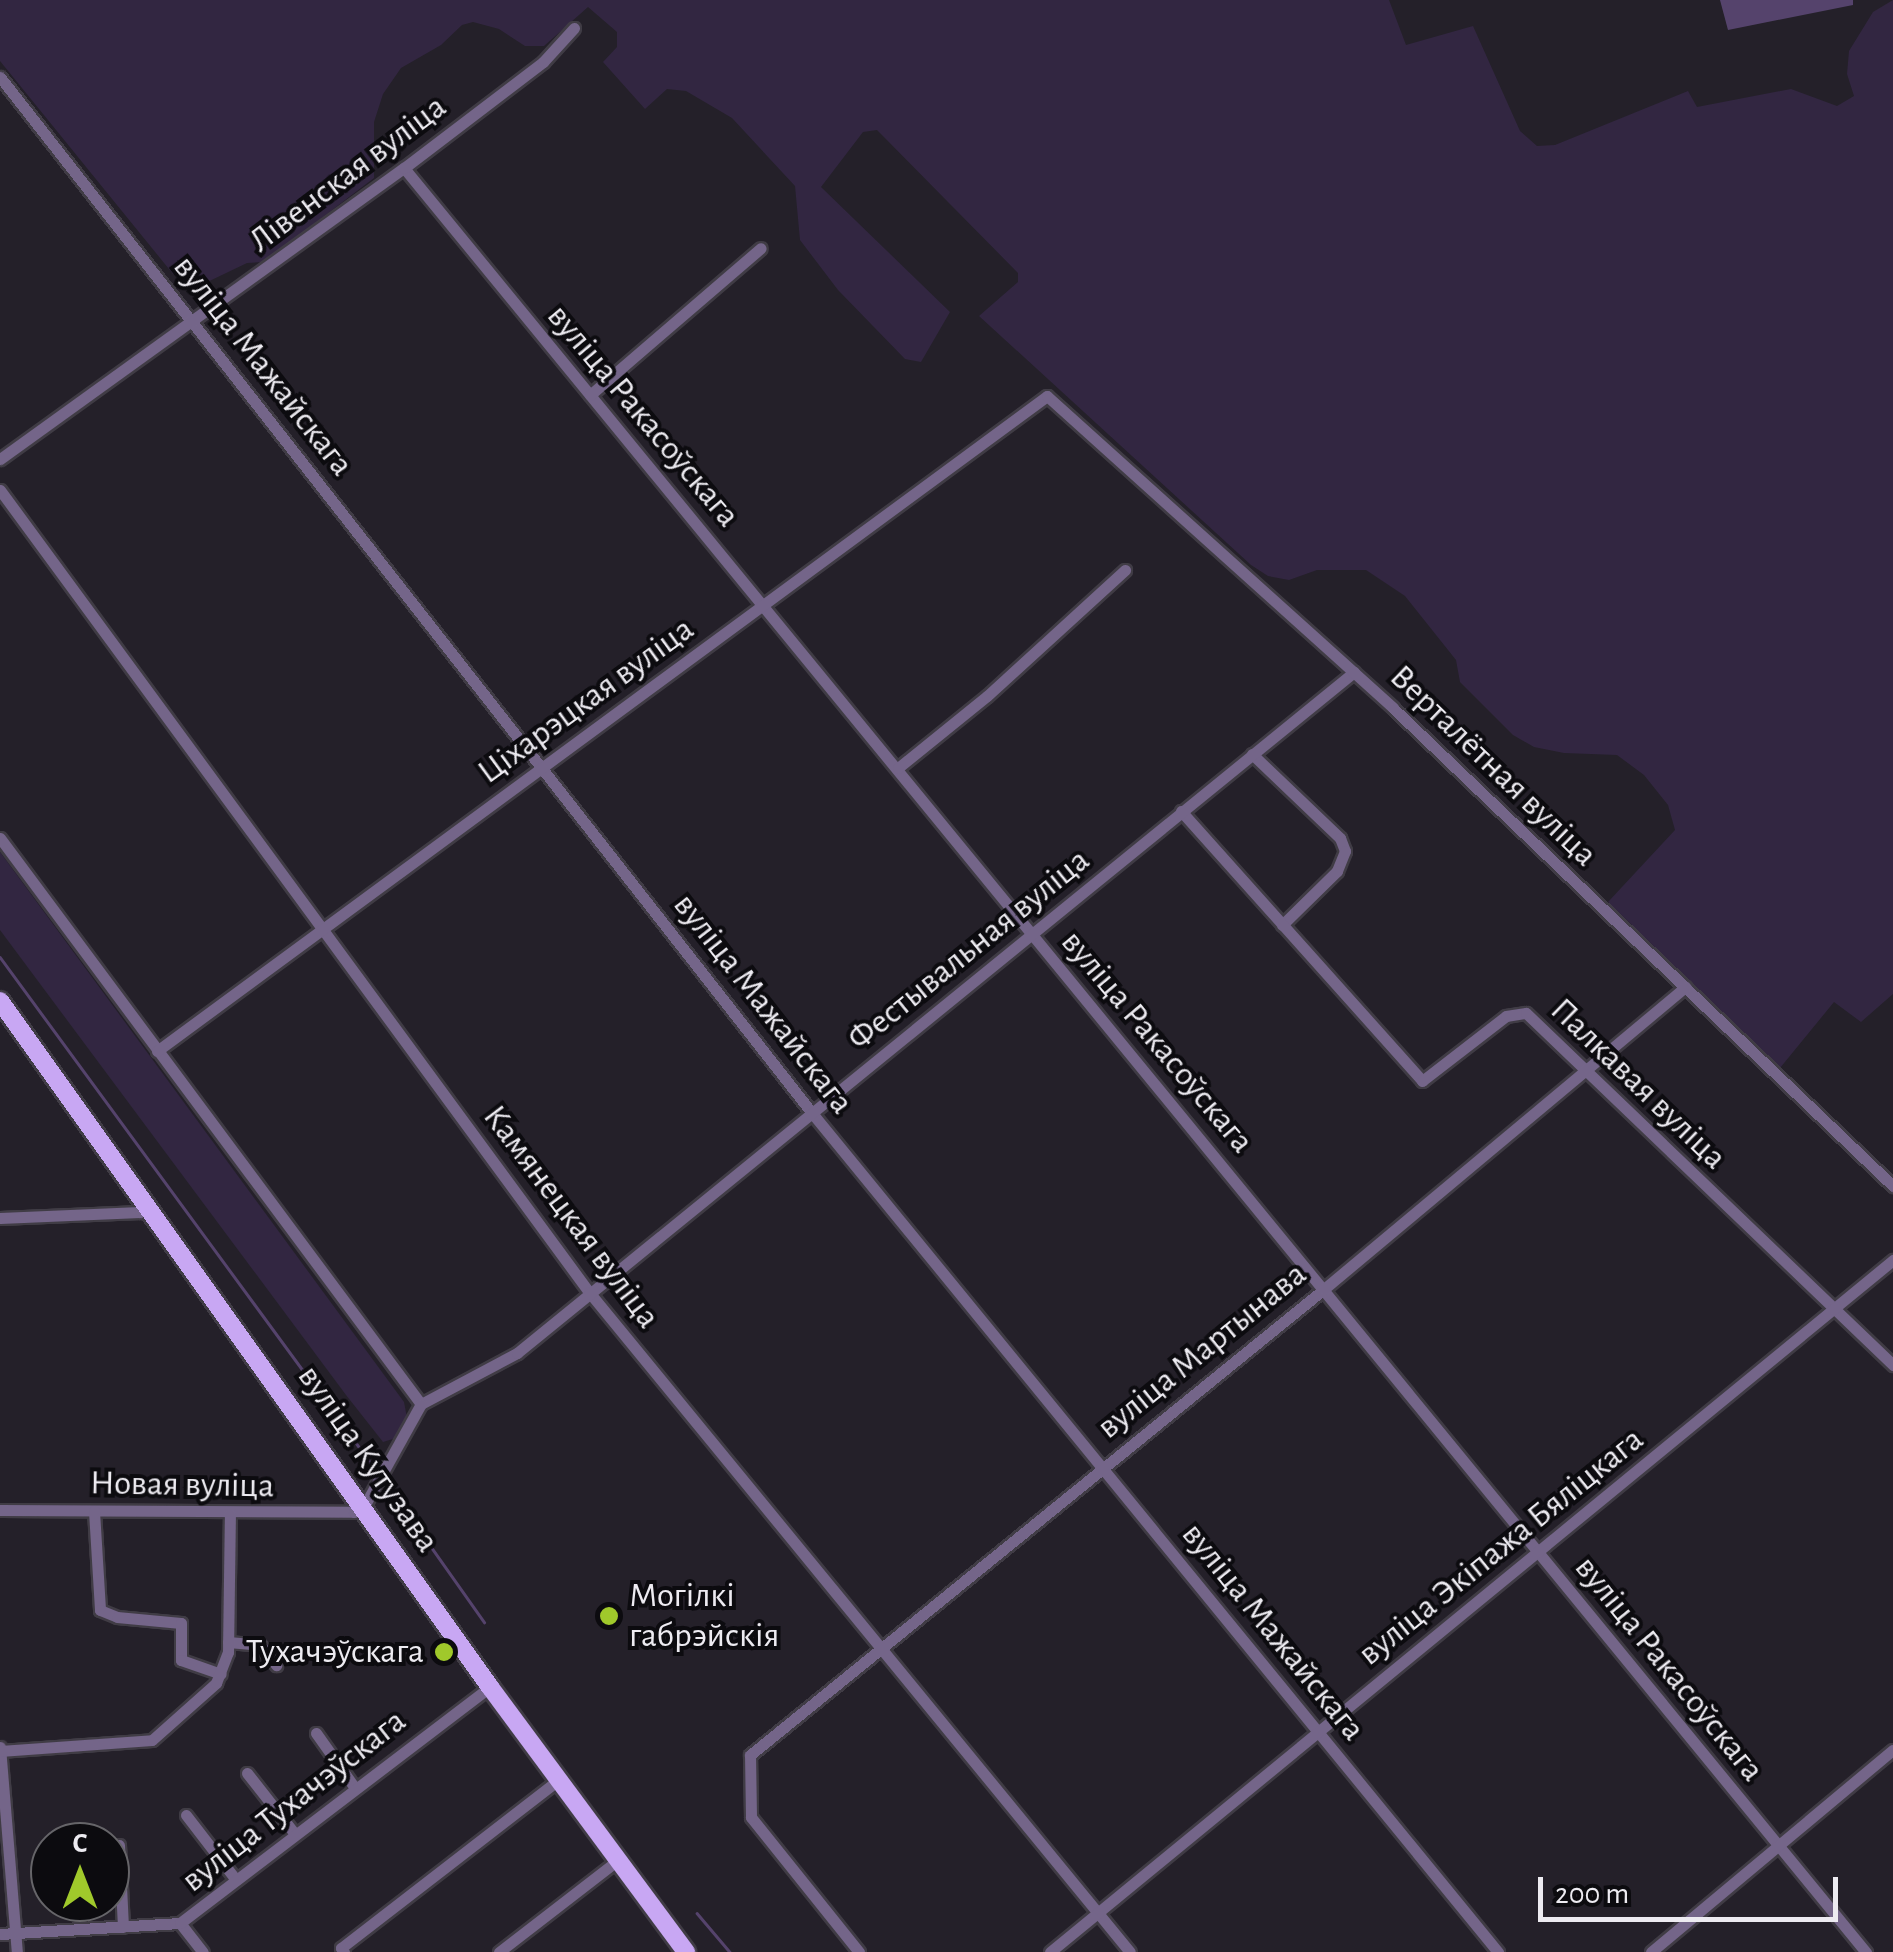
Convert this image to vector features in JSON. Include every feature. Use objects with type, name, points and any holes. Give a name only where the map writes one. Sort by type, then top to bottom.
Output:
[{"type":"main road","name":"вуліца Кутузава","points":[[0,1000],[618,1860],[677,1949]]},
{"type":"street","name":"Лівенская вуліца","points":[[0,459],[404,168],[543,62],[574,28]]},
{"type":"street","name":"вуліца Мажайскага","points":[[0,76],[544,766],[812,1114],[1498,1952]]},
{"type":"street","name":"вуліца Ракасоўскага","points":[[404,168],[1866,1952]]},
{"type":"street","points":[[590,395],[762,248]]},
{"type":"street","name":"Ціхарэцкая вуліца","points":[[157,1051],[1047,396]]},
{"type":"street","name":"Верталётная вуліца","points":[[1047,396],[1354,672],[1893,1186]]},
{"type":"street","name":"Камянецкая вуліца","points":[[0,490],[589,1292],[1130,1952]]},
{"type":"street","points":[[898,768],[987,696],[1125,570]]},
{"type":"street","name":"Фестывальная вуліца","points":[[418,1403],[517,1353],[1354,672]]},
{"type":"street","points":[[1252,754],[1340,838],[1345,852],[1337,871],[1282,925]]},
{"type":"street","name":"Палкавая вуліца","points":[[1181,812],[1422,1081],[1517,1012],[1538,1021],[1893,1365]]},
{"type":"street","name":"вуліца Кутузава","points":[[0,838],[418,1403]]},
{"type":"street","name":"вуліца Мартынава","points":[[859,1952],[752,1817],[750,1754],[1324,1290],[1685,987]]},
{"type":"street","points":[[0,1218],[140,1212],[149,1206]]},
{"type":"street","name":"вуліца Экіпажа Бяліцкага","points":[[1050,1952],[1893,1260]]},
{"type":"street","points":[[363,1508],[418,1403]]},
{"type":"street","name":"Новая вуліца","points":[[0,1510],[341,1514],[363,1508]]},
{"type":"street","points":[[94,1511],[100,1610],[117,1617],[181,1623],[181,1660],[221,1674]]},
{"type":"street","points":[[17,1952],[0,1749],[152,1740],[221,1674],[228,1642],[230,1514]]},
{"type":"street","points":[[228,1642],[260,1645],[276,1665]]},
{"type":"street","name":"вуліца Тухачэўскага","points":[[0,1934],[180,1923],[490,1687]]},
{"type":"street","points":[[316,1734],[355,1788]]},
{"type":"street","points":[[1651,1952],[1893,1750]]},
{"type":"street","points":[[247,1773],[295,1834]]},
{"type":"street","points":[[344,1952],[341,1948],[558,1780]]},
{"type":"street","points":[[186,1815],[236,1880]]},
{"type":"street","points":[[499,1952],[618,1860]]},
{"type":"street","points":[[123,1922],[123,1926]]},
{"type":"street","points":[[180,1923],[203,1952]]},
{"type":"shaded area","points":[[0,0],[1389,0],[1406,45],[1473,26],[1520,131],[1537,146],[1555,145],[1688,91],[1697,107],[1791,89],[1837,106],[1854,96],[1847,74],[1849,51],[1873,12],[1893,0],[1893,994],[1861,1022],[1834,1002],[1780,1068],[1608,902],[1675,830],[1668,805],[1644,775],[1617,755],[1564,753],[1534,747],[1513,735],[1460,682],[1456,660],[1405,596],[1366,570],[1317,570],[1289,580],[1268,576],[1251,565],[979,316],[1018,282],[1018,273],[877,130],[863,132],[821,187],[950,312],[921,362],[905,359],[838,290],[800,240],[795,186],[732,118],[686,91],[667,89],[645,109],[603,62],[617,47],[617,32],[588,7],[544,46],[525,46],[499,29],[473,22],[462,25],[441,45],[401,68],[383,94],[374,122],[374,178],[264,262],[247,263],[199,286],[173,274],[0,61]]},
{"type":"shaded area","points":[[1720,0],[1853,0],[1853,5],[1728,30]]},
{"type":"shaded area","points":[[0,852],[404,1402],[407,1418],[396,1438],[383,1442],[346,1395],[0,930]]},
{"type":"waterway","points":[[0,957],[379,1474]]},
{"type":"waterway","points":[[384,1480],[484,1622]]},
{"type":"waterway","points":[[697,1913],[730,1952]]},
{"type":"place","name":"Могілкі габрэйскія","points":[[609,1616]]},
{"type":"place","name":"Тухачэўскага","points":[[444,1652]]}]
